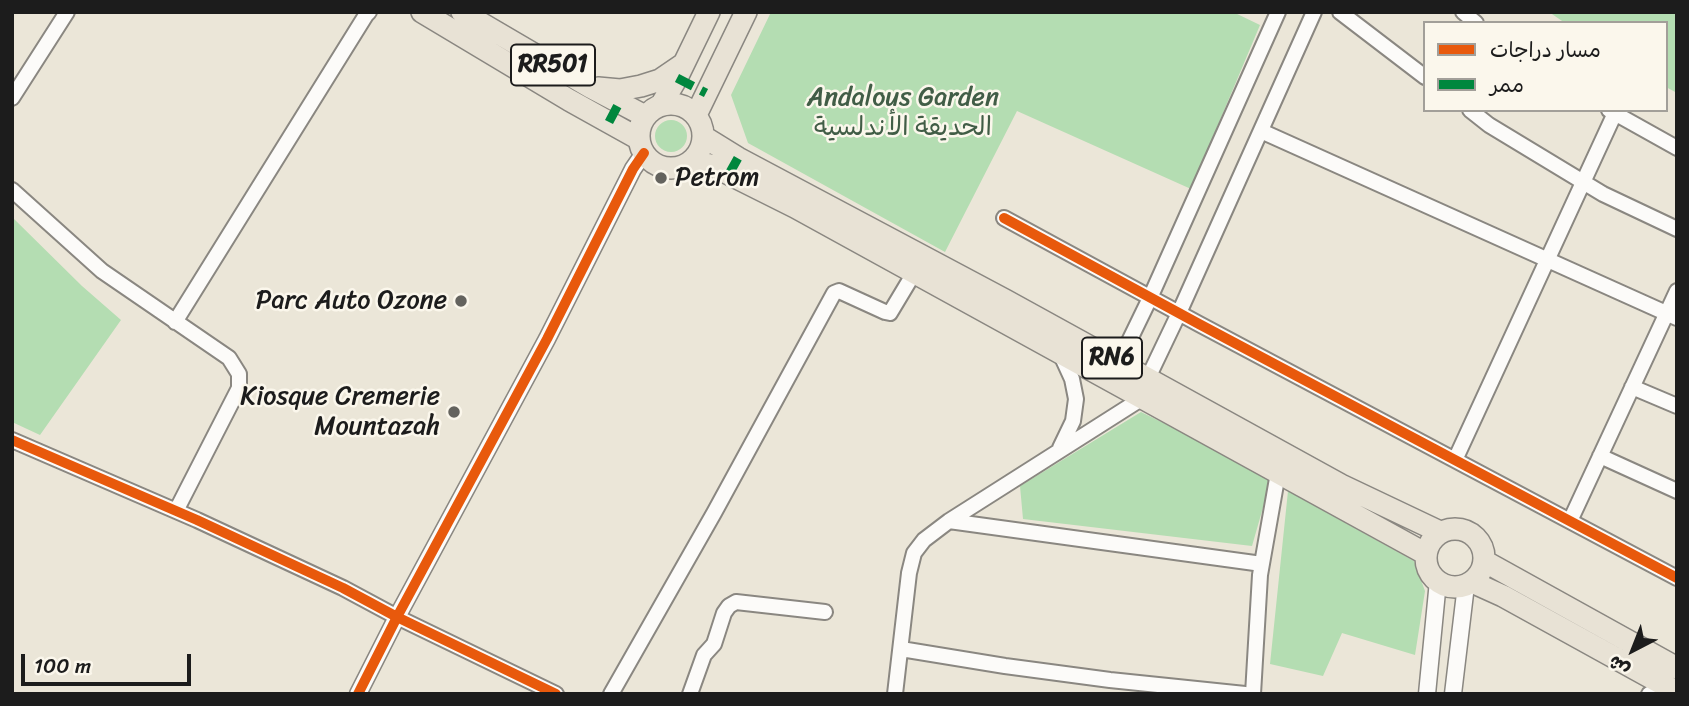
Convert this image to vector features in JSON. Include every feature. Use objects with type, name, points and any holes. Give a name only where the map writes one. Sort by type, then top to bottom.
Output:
[{"type":"main road","name":"RR501","points":[[422,12],[642,146]]},
{"type":"main road","name":"RR501","points":[[462,12],[590,87],[653,110]]},
{"type":"main road","points":[[642,146],[640,127],[684,64],[709,12]]},
{"type":"main road","points":[[696,115],[746,12]]},
{"type":"main road","points":[[590,87],[620,90],[641,86],[660,80],[684,64]]},
{"type":"main road","points":[[653,110],[667,103],[680,104],[692,110],[701,121],[704,138],[699,153],[693,160]]},
{"type":"main road","name":"RN6","points":[[704,138],[1341,485],[1440,532],[1461,529],[1471,533],[1479,540],[1484,561]]},
{"type":"main road","name":"RN6","points":[[642,146],[649,159],[663,167],[679,167],[693,160],[713,166],[794,207],[1426,554]]},
{"type":"main road","points":[[1440,532],[1430,542],[1426,554],[1427,565],[1438,581],[1456,587],[1469,583],[1482,569],[1484,561],[1677,668]]},
{"type":"main road","points":[[1469,583],[1503,596],[1651,690],[1677,692]]},
{"type":"street","points":[[12,98],[67,12]]},
{"type":"street","points":[[175,322],[369,12]]},
{"type":"street","points":[[1119,362],[1278,12]]},
{"type":"street","points":[[1148,378],[1314,12]]},
{"type":"street","points":[[1340,12],[1423,75]]},
{"type":"street","points":[[1472,112],[1604,194],[1677,229]]},
{"type":"street","points":[[1455,460],[1583,182],[1612,112],[1677,148]]},
{"type":"street","points":[[1261,131],[1672,316]]},
{"type":"street","points":[[358,694],[547,339],[642,146]]},
{"type":"street","points":[[12,190],[102,271],[229,358],[239,374],[239,388],[176,511]]},
{"type":"street","points":[[1004,218],[1677,578]]},
{"type":"street","points":[[615,693],[834,293],[839,291],[890,313],[914,273]]},
{"type":"street","points":[[1570,521],[1632,387],[1672,316],[1677,290]]},
{"type":"street","points":[[1059,450],[1073,421],[1076,400],[1072,379],[1061,355]]},
{"type":"street","points":[[1632,387],[1677,407]]},
{"type":"street","points":[[895,694],[909,573],[914,553],[924,540],[949,521],[1141,399]]},
{"type":"street","points":[[12,440],[176,511],[343,588],[556,694]]},
{"type":"street","points":[[1600,456],[1677,491]]},
{"type":"street","points":[[1253,694],[1262,564],[1278,473]]},
{"type":"street","points":[[949,521],[1262,564]]},
{"type":"street","points":[[1427,694],[1438,581]]},
{"type":"street","points":[[1453,694],[1469,583]]},
{"type":"street","points":[[690,694],[704,655],[714,645],[724,613],[729,606],[736,602],[825,612]]},
{"type":"street","points":[[901,649],[1084,677],[1245,694]]},
{"type":"green space","name":"Andalous Garden الحديقة الأندلسية","points":[[771,12],[1233,12],[1260,25],[1191,189],[1017,111],[945,252],[748,143],[731,95]]},
{"type":"green space","points":[[1549,12],[1677,12],[1677,93],[1668,88],[1668,21],[1562,21]]},
{"type":"green space","points":[[671,120],[682,125],[687,136],[682,147],[671,152],[660,147],[655,136],[660,125]]},
{"type":"green space","points":[[12,217],[121,320],[40,435],[12,422]]},
{"type":"green space","points":[[1141,412],[1272,476],[1252,546],[1023,519],[1020,486]]},
{"type":"green space","points":[[1288,491],[1414,561],[1425,591],[1415,655],[1342,633],[1323,676],[1270,664]]},
{"type":"marked path","points":[[677,78],[706,93]]},
{"type":"marked path","points":[[609,122],[619,103]]},
{"type":"marked path","points":[[729,174],[738,158]]},
{"type":"cycle path","points":[[358,694],[547,339],[633,169],[644,153]]},
{"type":"cycle path","points":[[1004,218],[1677,578]]},
{"type":"cycle path","points":[[12,440],[197,520],[343,588],[556,694]]},
{"type":"place","name":"Petrom","points":[[661,178]]},
{"type":"place","name":"Parc Auto Ozone","points":[[461,301]]},
{"type":"place","name":"Kiosque Cremerie Mountazah","points":[[454,412]]}]
